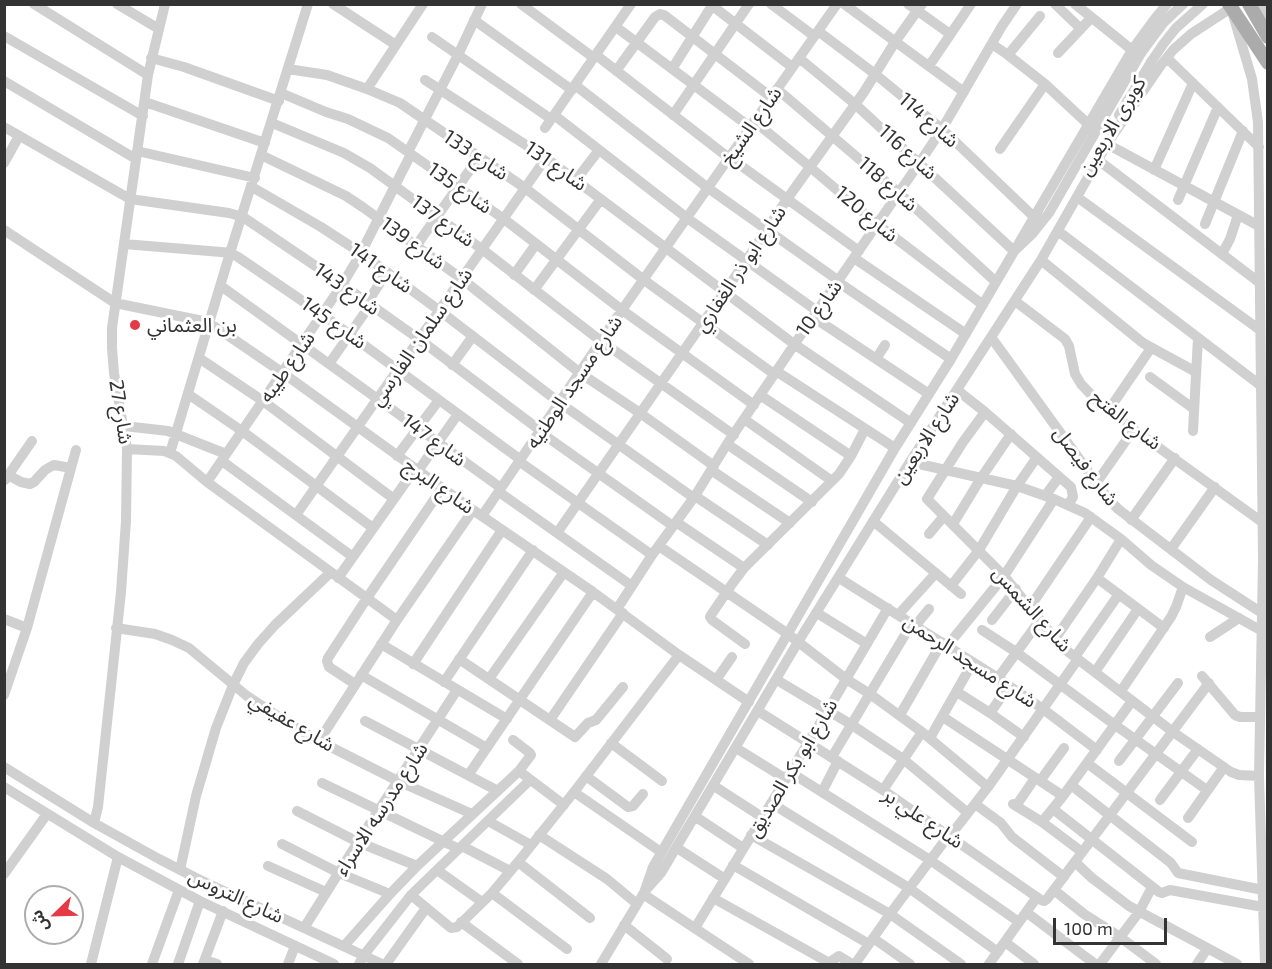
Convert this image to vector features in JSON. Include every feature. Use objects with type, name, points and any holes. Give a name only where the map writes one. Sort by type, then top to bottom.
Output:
[{"type":"main road","points":[[1249,4],[1265,32]]},
{"type":"main road","points":[[1230,6],[1268,63]]},
{"type":"street","points":[[34,4],[148,75]]},
{"type":"street","points":[[117,4],[159,29]]},
{"type":"street","name":"شارع 27","points":[[94,822],[98,807],[126,533],[127,449],[114,373],[112,328],[148,75],[165,4]]},
{"type":"street","points":[[170,453],[308,4]]},
{"type":"street","points":[[333,4],[396,45]]},
{"type":"street","points":[[367,89],[423,4]]},
{"type":"street","name":"شارع طيبه","points":[[207,482],[323,315],[361,253],[482,4]]},
{"type":"street","points":[[521,4],[616,71],[729,158],[787,199],[857,255],[966,334]]},
{"type":"street","points":[[550,120],[631,4]]},
{"type":"street","points":[[673,115],[749,4]]},
{"type":"street","name":"شارع 114","points":[[771,4],[875,74],[942,129],[1034,217]]},
{"type":"street","points":[[908,4],[920,8],[950,34]]},
{"type":"street","points":[[929,66],[971,4]]},
{"type":"street","name":"شارع 10","points":[[550,720],[620,611],[632,586],[942,129],[1017,4]]},
{"type":"street","points":[[1055,4],[1081,29]]},
{"type":"street","name":"كوبرى الاربعين","points":[[1014,250],[1033,233],[1049,213],[1136,52],[1183,4]]},
{"type":"street","name":"كوبرى الاربعين","points":[[1041,260],[1047,236],[1159,49],[1176,28],[1203,4]]},
{"type":"street","points":[[1264,4],[1265,32]]},
{"type":"street","points":[[672,69],[712,5]]},
{"type":"street","name":"شارع 116","points":[[712,5],[736,24],[855,104],[1014,250]]},
{"type":"street","points":[[836,5],[896,42],[964,92]]},
{"type":"street","name":"شارع الشيخ","points":[[666,249],[836,5]]},
{"type":"street","points":[[1166,5],[1180,6],[1188,11],[1192,20],[1191,34]]},
{"type":"street","name":"شارع الاربعين","points":[[642,896],[661,852],[895,448],[966,334],[1088,124],[1136,52],[1154,20],[1166,5]]},
{"type":"street","points":[[1080,6],[1091,18],[1136,52]]},
{"type":"street","points":[[1230,6],[1252,79],[1262,140],[1263,261],[1260,283],[1264,304],[1260,330],[1264,348],[1263,621],[1265,644],[1259,717],[1263,730],[1259,776],[1265,861],[1263,890],[1265,964]]},
{"type":"street","name":"شارع الاربعين","points":[[606,962],[624,925],[677,848],[798,642],[910,462],[1041,260],[1107,144],[1167,58],[1191,34],[1230,6]]},
{"type":"street","name":"شارع ابو ذر الغفاري","points":[[557,533],[920,8]]},
{"type":"street","name":"شارع 118","points":[[638,43],[655,17],[660,14],[664,15],[715,54],[832,135],[996,282]]},
{"type":"street","points":[[1008,55],[1040,16]]},
{"type":"street","points":[[1058,54],[1091,18]]},
{"type":"street","points":[[474,20],[574,87],[708,188],[951,359]]},
{"type":"street","name":"شارع 120","points":[[616,27],[810,167],[877,224],[983,305]]},
{"type":"street","points":[[4,36],[142,116]]},
{"type":"street","points":[[432,37],[550,120],[599,150],[815,314],[929,394]]},
{"type":"street","points":[[616,71],[638,43]]},
{"type":"street","points":[[992,44],[1045,84],[1088,124]]},
{"type":"street","name":"شارع 135","points":[[151,58],[280,97],[368,128],[388,138],[504,219],[682,354],[851,456]]},
{"type":"street","points":[[1167,58],[1243,131],[1262,140]]},
{"type":"street","name":"شارع 133","points":[[288,69],[327,75],[400,103],[525,188],[702,322],[775,372],[895,448]]},
{"type":"street","name":"شارع 131","points":[[425,80],[546,158],[795,344],[911,423]]},
{"type":"street","name":"شارع 141","points":[[4,81],[137,155],[253,182],[361,253],[440,310],[560,403],[694,497],[768,545]]},
{"type":"street","points":[[1154,170],[1193,83]]},
{"type":"street","points":[[1000,149],[1045,84]]},
{"type":"street","points":[[145,102],[265,143]]},
{"type":"street","points":[[1178,200],[1218,107]]},
{"type":"street","name":"شارع 137","points":[[272,123],[357,160],[483,250],[601,341],[734,435]]},
{"type":"street","points":[[4,127],[130,199]]},
{"type":"street","points":[[1205,224],[1243,131]]},
{"type":"street","points":[[4,163],[19,136]]},
{"type":"street","points":[[1107,144],[1238,215],[1262,222]]},
{"type":"street","points":[[576,180],[599,150]]},
{"type":"street","name":"شارع 139","points":[[261,155],[346,196],[378,218],[462,279],[580,373],[640,413],[790,523]]},
{"type":"street","points":[[417,246],[479,157]]},
{"type":"street","name":"شارع سلمان الفارسي","points":[[296,515],[546,158]]},
{"type":"street","points":[[1098,160],[1260,283]]},
{"type":"street","points":[[1077,198],[1260,330]]},
{"type":"street","name":"شارع 143","points":[[130,199],[243,217],[419,339],[599,474],[744,568]]},
{"type":"street","points":[[534,290],[601,199]]},
{"type":"street","points":[[1222,254],[1230,240],[1238,215]]},
{"type":"street","points":[[4,230],[116,303]]},
{"type":"street","points":[[1058,231],[1198,338],[1264,385]]},
{"type":"street","name":"شارع 145","points":[[124,244],[230,253],[245,261],[350,334],[578,503],[726,592],[788,634],[846,679],[900,715],[988,787]]},
{"type":"street","points":[[514,275],[536,244]]},
{"type":"street","name":"شارع مسجد الوطنيه","points":[[319,741],[397,620],[478,513],[500,490],[666,249]]},
{"type":"street","points":[[1041,260],[1136,338],[1196,372]]},
{"type":"street","points":[[329,364],[387,272]]},
{"type":"street","name":"شارع 147","points":[[221,286],[438,442],[557,533],[632,586]]},
{"type":"street","name":"شارع الفتح","points":[[1014,301],[1065,339],[1081,384],[1108,411],[1215,488],[1264,515]]},
{"type":"street","name":"شارع البرج","points":[[116,303],[210,323],[416,470],[620,611],[679,655],[749,702]]},
{"type":"street","points":[[452,365],[473,336]]},
{"type":"street","name":"شارع فيصل","points":[[991,337],[1118,509],[1263,621]]},
{"type":"street","points":[[1193,431],[1198,338]]},
{"type":"street","points":[[876,359],[885,345]]},
{"type":"street","points":[[1108,411],[1151,348]]},
{"type":"street","points":[[199,358],[263,401],[394,499]]},
{"type":"street","points":[[1150,377],[1194,409]]},
{"type":"street","points":[[957,390],[1071,487],[1071,502],[1068,505]]},
{"type":"street","points":[[188,394],[373,528]]},
{"type":"street","points":[[397,456],[439,400]]},
{"type":"street","points":[[945,470],[985,412]]},
{"type":"street","points":[[180,870],[196,796],[216,728],[244,663],[274,625],[353,557],[459,414]]},
{"type":"street","points":[[744,419],[832,481]]},
{"type":"street","points":[[124,426],[175,433],[224,457],[353,557]]},
{"type":"street","points":[[745,644],[710,618],[711,615],[744,568],[846,466],[865,429]]},
{"type":"street","points":[[1097,482],[1134,429]]},
{"type":"street","points":[[953,524],[1011,434]]},
{"type":"street","points":[[32,441],[6,477],[30,484],[54,465],[71,468]]},
{"type":"street","points":[[727,444],[812,502]]},
{"type":"street","points":[[127,449],[158,450],[176,456],[207,482],[397,620]]},
{"type":"street","points":[[4,695],[27,627],[76,450]]},
{"type":"street","points":[[951,586],[979,550],[1017,486],[1037,458]]},
{"type":"street","points":[[1131,520],[1175,458]]},
{"type":"street","points":[[910,462],[1017,486],[1068,505],[1091,517],[1183,588],[1239,618],[1263,621]]},
{"type":"street","name":"شارع الشمس","points":[[945,470],[927,499],[1016,589],[1055,639],[1076,658],[1173,732],[1231,772],[1239,775],[1259,776]]},
{"type":"street","points":[[900,715],[945,643],[1004,576],[1059,477]]},
{"type":"street","points":[[442,488],[367,598],[327,661],[328,667],[438,720],[487,748]]},
{"type":"street","points":[[1171,549],[1215,488]]},
{"type":"street","points":[[929,534],[944,516]]},
{"type":"street","points":[[1030,607],[1091,517]]},
{"type":"street","points":[[873,521],[961,594]]},
{"type":"street","points":[[413,664],[502,530]]},
{"type":"street","points":[[1055,639],[1121,539]]},
{"type":"street","points":[[444,682],[533,550]]},
{"type":"street","points":[[489,679],[564,572]]},
{"type":"street","points":[[898,615],[936,573]]},
{"type":"street","name":"شارع مسجد الرحمن","points":[[839,578],[998,678],[1097,750]]},
{"type":"street","points":[[1097,578],[1164,628]]},
{"type":"street","points":[[1120,691],[1164,628],[1176,607],[1183,588]]},
{"type":"street","points":[[992,620],[1016,589]]},
{"type":"street","points":[[469,774],[593,592]]},
{"type":"street","points":[[713,897],[826,961],[831,963],[839,956],[854,964],[930,860],[1008,760],[1119,594]]},
{"type":"street","name":"شارع ابو بكر الصديق","points":[[695,928],[888,608]]},
{"type":"street","points":[[822,792],[835,759],[870,694],[914,624],[929,609]]},
{"type":"street","points":[[1095,672],[1138,609]]},
{"type":"street","points":[[818,613],[867,644]]},
{"type":"street","points":[[1210,637],[1239,618]]},
{"type":"street","points":[[4,619],[27,627]]},
{"type":"street","points":[[998,678],[1040,620]]},
{"type":"street","name":"شارع عفيفي","points":[[116,628],[155,634],[189,648],[260,705],[319,741],[398,781],[472,814]]},
{"type":"street","points":[[982,630],[1207,790]]},
{"type":"street","points":[[381,644],[507,719]]},
{"type":"street","points":[[411,895],[451,928],[459,924],[492,893],[510,872],[679,655]]},
{"type":"street","points":[[716,680],[732,657]]},
{"type":"street","points":[[459,659],[574,736],[588,723],[596,720],[623,687]]},
{"type":"street","points":[[883,790],[903,759],[943,717],[973,662]]},
{"type":"street","points":[[777,680],[852,725],[972,808],[1001,823],[1012,837],[1064,877]]},
{"type":"street","points":[[989,964],[1037,897],[1042,901],[1046,900],[1064,877],[1173,732],[1196,700],[1206,680],[1235,715],[1259,717]]},
{"type":"street","points":[[1119,761],[1178,682]]},
{"type":"street","points":[[990,713],[1009,686]]},
{"type":"street","name":"شارع مدرسه الاسراء","points":[[304,928],[458,690]]},
{"type":"street","points":[[957,692],[1024,737]]},
{"type":"street","points":[[1042,822],[1132,700]]},
{"type":"street","name":"شارع علي بر","points":[[759,711],[883,790],[1037,897]]},
{"type":"street","points":[[943,717],[1063,796]]},
{"type":"street","points":[[365,720],[498,790]]},
{"type":"street","points":[[344,946],[417,866],[519,771],[531,755],[513,740]]},
{"type":"street","points":[[611,743],[662,782]]},
{"type":"street","points":[[736,748],[822,792],[930,860],[1019,922]]},
{"type":"street","points":[[1064,748],[1015,805],[1082,852]]},
{"type":"street","points":[[1160,800],[1198,749]]},
{"type":"street","points":[[1087,763],[1192,842]]},
{"type":"street","name":"شارع التروس","points":[[4,767],[94,822],[180,870],[344,946],[361,960],[382,964]]},
{"type":"street","points":[[1188,818],[1224,767]]},
{"type":"street","points":[[519,771],[564,805]]},
{"type":"street","points":[[586,776],[628,807],[633,806],[643,794]]},
{"type":"street","points":[[361,960],[411,895],[530,780]]},
{"type":"street","points":[[322,783],[510,872]]},
{"type":"street","points":[[1071,785],[1171,863],[1180,874],[1263,890]]},
{"type":"street","points":[[714,786],[762,818]]},
{"type":"street","name":"شارع التروس","points":[[4,787],[118,857],[179,890],[334,964]]},
{"type":"street","points":[[574,792],[661,852]]},
{"type":"street","points":[[771,803],[1002,947],[1034,964]]},
{"type":"street","points":[[1053,809],[1162,893],[1170,890],[1263,908]]},
{"type":"street","points":[[297,811],[358,842],[417,866]]},
{"type":"street","points":[[4,874],[47,814]]},
{"type":"street","points":[[696,817],[743,848]]},
{"type":"street","points":[[488,821],[531,845]]},
{"type":"street","points":[[539,835],[607,879],[642,896],[695,928],[749,964]]},
{"type":"street","points":[[751,836],[890,914],[961,964]]},
{"type":"street","points":[[282,844],[339,873],[390,894]]},
{"type":"street","points":[[677,848],[725,879]]},
{"type":"street","points":[[91,964],[118,857]]},
{"type":"street","points":[[518,862],[590,918]]},
{"type":"street","points":[[1075,862],[1092,879],[1139,912],[1231,963]]},
{"type":"street","points":[[733,865],[910,964]]},
{"type":"street","points":[[268,866],[326,892]]},
{"type":"street","points":[[437,870],[482,902]]},
{"type":"street","points":[[152,964],[179,890]]},
{"type":"street","points":[[1054,890],[1084,914],[1156,964]]},
{"type":"street","points":[[1100,964],[1156,890]]},
{"type":"street","points":[[492,893],[567,949]]},
{"type":"street","points":[[178,964],[200,901]]},
{"type":"street","points":[[386,964],[426,908]]},
{"type":"street","points":[[217,964],[204,962],[223,911]]},
{"type":"street","points":[[1026,912],[1095,964]]},
{"type":"street","points":[[459,924],[518,964]]},
{"type":"street","points":[[624,925],[668,959]]},
{"type":"street","points":[[288,964],[295,946]]},
{"type":"street","points":[[1197,964],[1207,949]]},
{"type":"place","name":"بن العثماني","points":[[135,325]]}]
